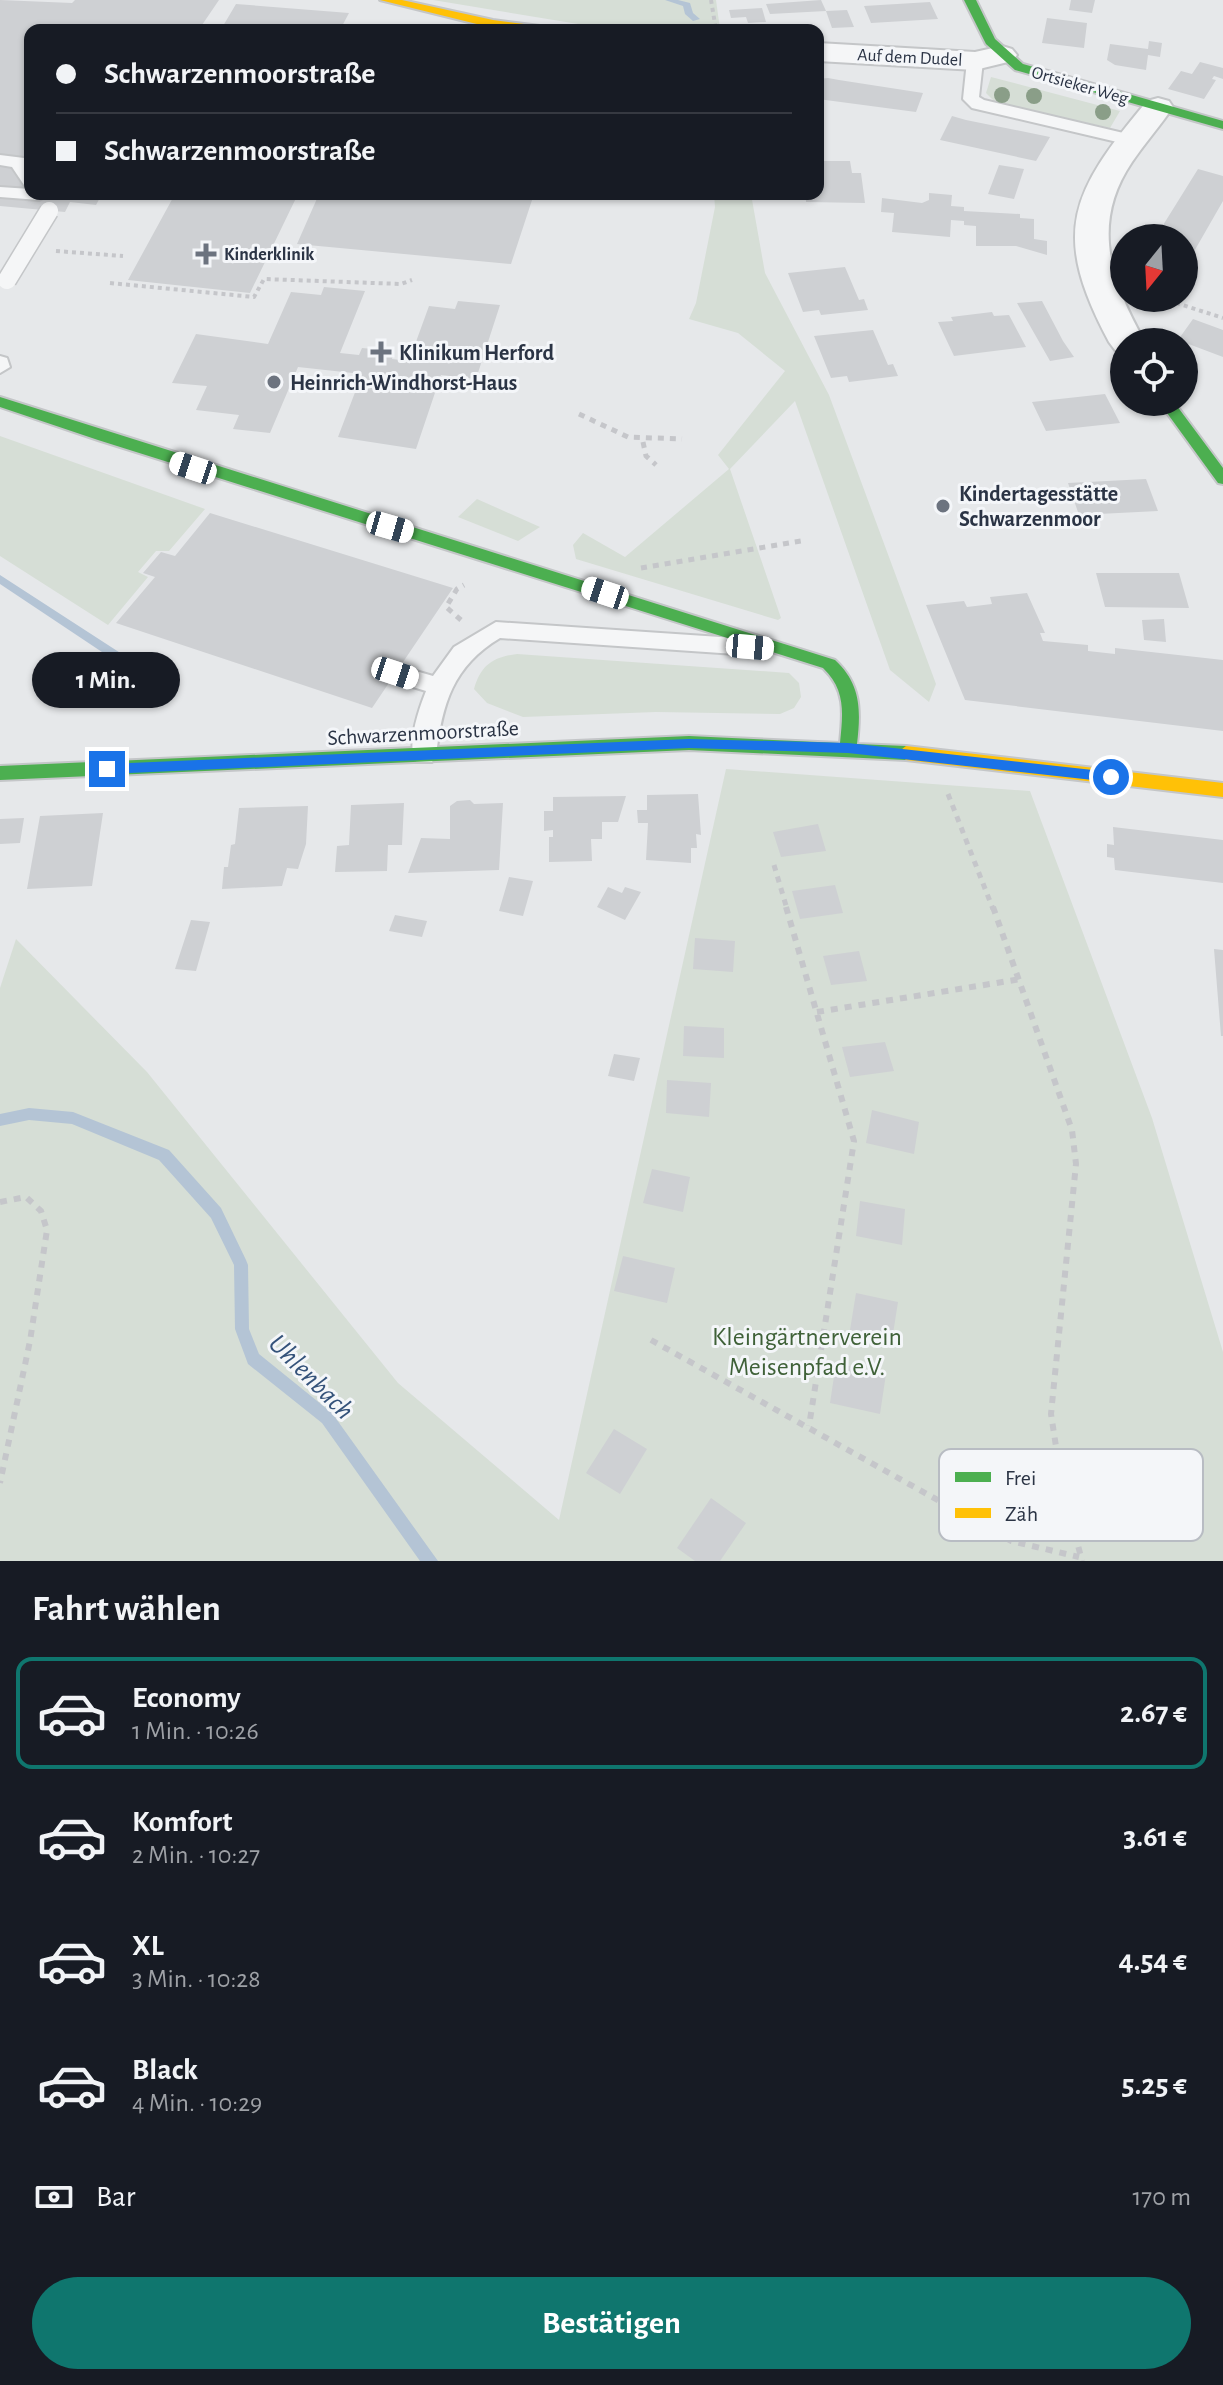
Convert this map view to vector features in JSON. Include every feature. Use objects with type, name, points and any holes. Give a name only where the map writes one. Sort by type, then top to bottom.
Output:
[{"type":"street","points":[[386,0],[493,24]]},
{"type":"street","name":"Ortsieker Weg","points":[[970,0],[990,41],[988,58],[1038,75],[1223,125]]},
{"type":"street","name":"Auf dem Dudel","points":[[824,52],[988,58]]},
{"type":"street","points":[[1120,328],[1097,284],[1089,230],[1101,184],[1130,140],[1158,107]]},
{"type":"street","points":[[0,402],[240,483],[829,664],[845,677],[852,703],[848,748]]},
{"type":"street","points":[[1176,416],[1223,479]]},
{"type":"street","name":"Schwarzenmoorstraße","points":[[0,773],[689,743],[848,748],[935,755],[1223,790]]},
{"type":"lane","points":[[988,58],[971,99],[978,104],[1130,140]]},
{"type":"lane","points":[[0,160],[18,162],[24,172]]},
{"type":"lane","points":[[0,192],[24,197]]},
{"type":"lane","points":[[3,287],[42,200]]},
{"type":"lane","points":[[424,756],[427,729],[439,687],[453,660],[472,642],[496,630],[780,649]]},
{"type":"lane","points":[[395,673],[439,687]]},
{"type":"path","points":[[711,0],[715,24]]},
{"type":"path","points":[[110,283],[254,297],[264,279],[401,284],[412,280]]},
{"type":"path","points":[[1198,310],[1223,318]]},
{"type":"path","points":[[579,414],[613,434],[643,442],[682,439]]},
{"type":"path","points":[[643,442],[646,456],[656,465]]},
{"type":"path","points":[[605,593],[618,574],[678,559],[801,541]]},
{"type":"path","points":[[457,589],[446,607],[462,621],[472,642]]},
{"type":"path","points":[[935,755],[1021,979],[1072,1130],[1076,1164],[1051,1414],[1058,1449]]},
{"type":"path","points":[[774,865],[854,1141],[809,1426]]},
{"type":"path","points":[[817,1012],[1021,979]]},
{"type":"path","points":[[0,1202],[26,1197],[41,1211],[47,1230],[30,1341],[0,1483]]},
{"type":"path","points":[[651,1340],[939,1500]]},
{"type":"path","points":[[1011,1541],[1081,1559]]},
{"type":"green space","points":[[433,0],[716,0],[719,24],[578,24]]},
{"type":"green space","points":[[991,77],[1120,111],[1110,128],[995,102],[986,93]]},
{"type":"green space","points":[[714,200],[752,200],[765,273],[829,395],[936,684],[929,702],[890,670],[795,401],[730,469],[781,618],[778,620],[576,559],[573,545],[583,533],[625,557],[729,469],[718,455],[785,371],[738,333],[689,319],[696,303]]},
{"type":"green space","points":[[0,436],[205,509],[169,551],[156,551],[138,572],[148,577],[108,625],[0,556]]},
{"type":"green space","points":[[477,499],[540,527],[518,541],[458,517]]},
{"type":"green space","points":[[517,654],[789,673],[799,683],[801,697],[794,708],[780,714],[656,712],[523,717],[487,703],[474,689],[484,668],[501,657]]},
{"type":"green space","name":"Kleingärtnerverein Meisenpfad e.V.","points":[[726,769],[1030,791],[1152,1118],[1223,1352],[1223,1561],[0,1561],[0,988],[16,939],[147,1072],[398,1383],[559,1520]]},
{"type":"building","points":[[0,0],[72,3],[75,0],[219,0],[203,24],[24,24],[24,200],[99,200],[96,205],[70,202],[65,212],[0,206]]},
{"type":"building","points":[[821,0],[826,11],[770,14],[766,4]]},
{"type":"building","points":[[1071,0],[1095,0],[1092,13],[1069,10]]},
{"type":"building","points":[[930,2],[938,19],[871,23],[864,6]]},
{"type":"building","points":[[236,4],[349,13],[343,24],[224,24]]},
{"type":"building","points":[[762,8],[766,22],[748,23],[746,17],[731,18],[729,10]]},
{"type":"building","points":[[847,10],[854,27],[832,28],[826,11]]},
{"type":"building","points":[[1047,18],[1087,23],[1084,48],[1042,43]]},
{"type":"building","points":[[1149,41],[1162,43],[1160,57],[1148,55],[1146,70],[1115,65],[1107,60],[1110,44],[1148,49]]},
{"type":"building","points":[[1200,62],[1223,68],[1223,79],[1214,76],[1212,79],[1216,80],[1204,99],[1168,89],[1181,71],[1192,74]]},
{"type":"building","points":[[824,78],[923,93],[916,112],[824,100]]},
{"type":"building","points":[[952,116],[1050,137],[1036,161],[940,140]]},
{"type":"building","points":[[824,161],[850,161],[852,173],[861,173],[865,203],[806,202],[824,200]]},
{"type":"building","points":[[999,165],[1024,169],[1014,199],[988,194]]},
{"type":"building","points":[[1198,169],[1223,176],[1223,201],[1198,245],[1198,224],[1164,224]]},
{"type":"building","points":[[929,193],[952,195],[951,206],[964,207],[964,211],[1020,214],[1020,218],[1034,219],[1034,239],[1047,241],[1047,255],[1016,246],[976,246],[976,226],[964,225],[964,221],[951,220],[950,237],[892,232],[894,213],[881,212],[882,198],[922,203],[929,200]]},
{"type":"building","name":"Kinderklinik","points":[[172,200],[295,200],[250,293],[128,280]]},
{"type":"building","points":[[316,200],[532,200],[511,264],[297,244]]},
{"type":"building","points":[[845,267],[859,300],[864,299],[868,310],[821,315],[819,310],[803,312],[788,273]]},
{"type":"building","name":"Heinrich-Windhorst-Haus","points":[[324,287],[365,291],[340,353],[359,355],[362,348],[394,351],[392,359],[409,361],[429,306],[455,309],[458,301],[500,305],[476,379],[441,375],[416,449],[338,437],[362,374],[298,367],[270,433],[233,429],[239,415],[196,410],[207,386],[172,383],[196,334],[268,344],[291,292],[321,295]]},
{"type":"building","points":[[1042,301],[1074,357],[1050,361],[1017,303]]},
{"type":"building","points":[[992,312],[994,316],[1009,315],[1026,347],[954,356],[938,322],[953,321],[951,317]]},
{"type":"building","points":[[1193,319],[1223,330],[1223,357],[1198,348],[1198,328],[1187,328]]},
{"type":"building","points":[[873,330],[888,365],[893,364],[898,376],[849,382],[847,376],[831,378],[814,336]]},
{"type":"building","points":[[1105,394],[1110,404],[1110,416],[1116,416],[1120,423],[1046,431],[1032,402]]},
{"type":"building","points":[[1146,479],[1158,511],[1079,515],[1068,483]]},
{"type":"building","points":[[210,513],[453,588],[372,708],[116,623],[155,577],[143,573],[161,552],[175,556]]},
{"type":"building","points":[[1096,573],[1179,573],[1189,608],[1105,607]]},
{"type":"building","points":[[1027,593],[1045,633],[1040,633],[1043,641],[1088,645],[1088,651],[1115,654],[1115,648],[1223,660],[1223,731],[965,700],[926,605],[964,601],[967,607],[992,604],[990,597]]},
{"type":"building","points":[[1164,619],[1166,642],[1144,640],[1142,620]]},
{"type":"building","points":[[698,794],[701,835],[696,834],[697,848],[691,848],[691,863],[646,860],[648,823],[638,823],[637,810],[647,810],[647,795]]},
{"type":"building","points":[[626,796],[618,822],[602,822],[602,839],[591,839],[592,861],[549,862],[549,837],[553,837],[553,830],[544,831],[544,811],[553,811],[553,797]]},
{"type":"building","points":[[470,800],[474,804],[503,803],[499,870],[408,873],[421,838],[450,839],[450,806],[457,801]]},
{"type":"building","points":[[404,803],[402,845],[388,845],[387,871],[335,872],[337,846],[349,845],[351,805]]},
{"type":"building","points":[[308,806],[306,844],[298,869],[287,868],[282,886],[222,889],[224,867],[228,867],[231,845],[235,844],[239,808]]},
{"type":"building","points":[[103,813],[92,886],[27,889],[40,816]]},
{"type":"building","points":[[24,818],[20,843],[0,844],[0,819]]},
{"type":"building","points":[[818,824],[826,851],[781,857],[773,832]]},
{"type":"building","points":[[1113,827],[1223,840],[1223,883],[1115,870],[1114,858],[1107,857],[1107,844],[1114,845]]},
{"type":"building","points":[[509,877],[533,881],[523,916],[499,911]]},
{"type":"building","points":[[835,885],[843,913],[800,919],[792,891]]},
{"type":"building","points":[[608,887],[622,893],[625,887],[641,892],[625,920],[597,907]]},
{"type":"building","points":[[395,915],[427,921],[422,937],[389,931]]},
{"type":"building","points":[[191,920],[210,922],[196,971],[175,969]]},
{"type":"building","points":[[695,938],[735,941],[733,972],[693,969]]},
{"type":"building","points":[[1214,949],[1223,950],[1223,1036],[1221,1036]]},
{"type":"building","points":[[859,951],[867,981],[831,985],[823,956]]},
{"type":"building","points":[[684,1026],[724,1028],[724,1058],[683,1056]]},
{"type":"building","points":[[885,1042],[894,1071],[850,1077],[842,1047]]},
{"type":"building","points":[[614,1054],[640,1058],[634,1081],[608,1076]]},
{"type":"building","points":[[667,1080],[711,1083],[709,1117],[666,1113]]},
{"type":"building","points":[[872,1110],[919,1122],[914,1154],[866,1143]]},
{"type":"building","points":[[652,1169],[690,1177],[683,1212],[643,1203]]},
{"type":"building","points":[[860,1201],[905,1209],[902,1245],[856,1236]]},
{"type":"building","points":[[623,1256],[675,1268],[667,1303],[614,1291]]},
{"type":"building","points":[[856,1293],[898,1302],[892,1340],[850,1330]]},
{"type":"building","points":[[836,1363],[886,1374],[880,1414],[830,1403]]},
{"type":"building","points":[[614,1429],[647,1449],[620,1494],[586,1473]]},
{"type":"building","points":[[711,1498],[746,1523],[720,1561],[695,1561],[677,1548]]},
{"type":"waterway","points":[[669,0],[687,5],[689,14],[696,19]]},
{"type":"waterway","points":[[0,579],[121,659],[139,686]]},
{"type":"waterway","name":"Uhlenbach","points":[[0,1120],[29,1114],[73,1118],[164,1155],[216,1213],[241,1265],[242,1329],[253,1359],[327,1418],[430,1561]]},
{"type":"traffic: fast","points":[[970,0],[990,41],[1019,67],[1223,125]]},
{"type":"traffic: fast","points":[[0,402],[310,503],[829,664],[839,673],[849,692],[848,748]]},
{"type":"traffic: fast","points":[[1176,416],[1223,479]]},
{"type":"traffic: fast","points":[[0,773],[689,743],[906,753]]},
{"type":"traffic: slow","points":[[386,0],[493,24]]},
{"type":"traffic: slow","points":[[906,753],[1223,790]]},
{"type":"place","name":"Kinderklinik","points":[[206,254]]},
{"type":"place","name":"Klinikum Herford","points":[[381,352]]},
{"type":"place","name":"Heinrich-Windhorst-Haus","points":[[274,382]]},
{"type":"place","name":"Kindertagesstätte Schwarzenmoor","points":[[943,506]]},
{"type":"route","points":[[107,769],[689,743],[848,748],[935,755],[1111,777]]}]
